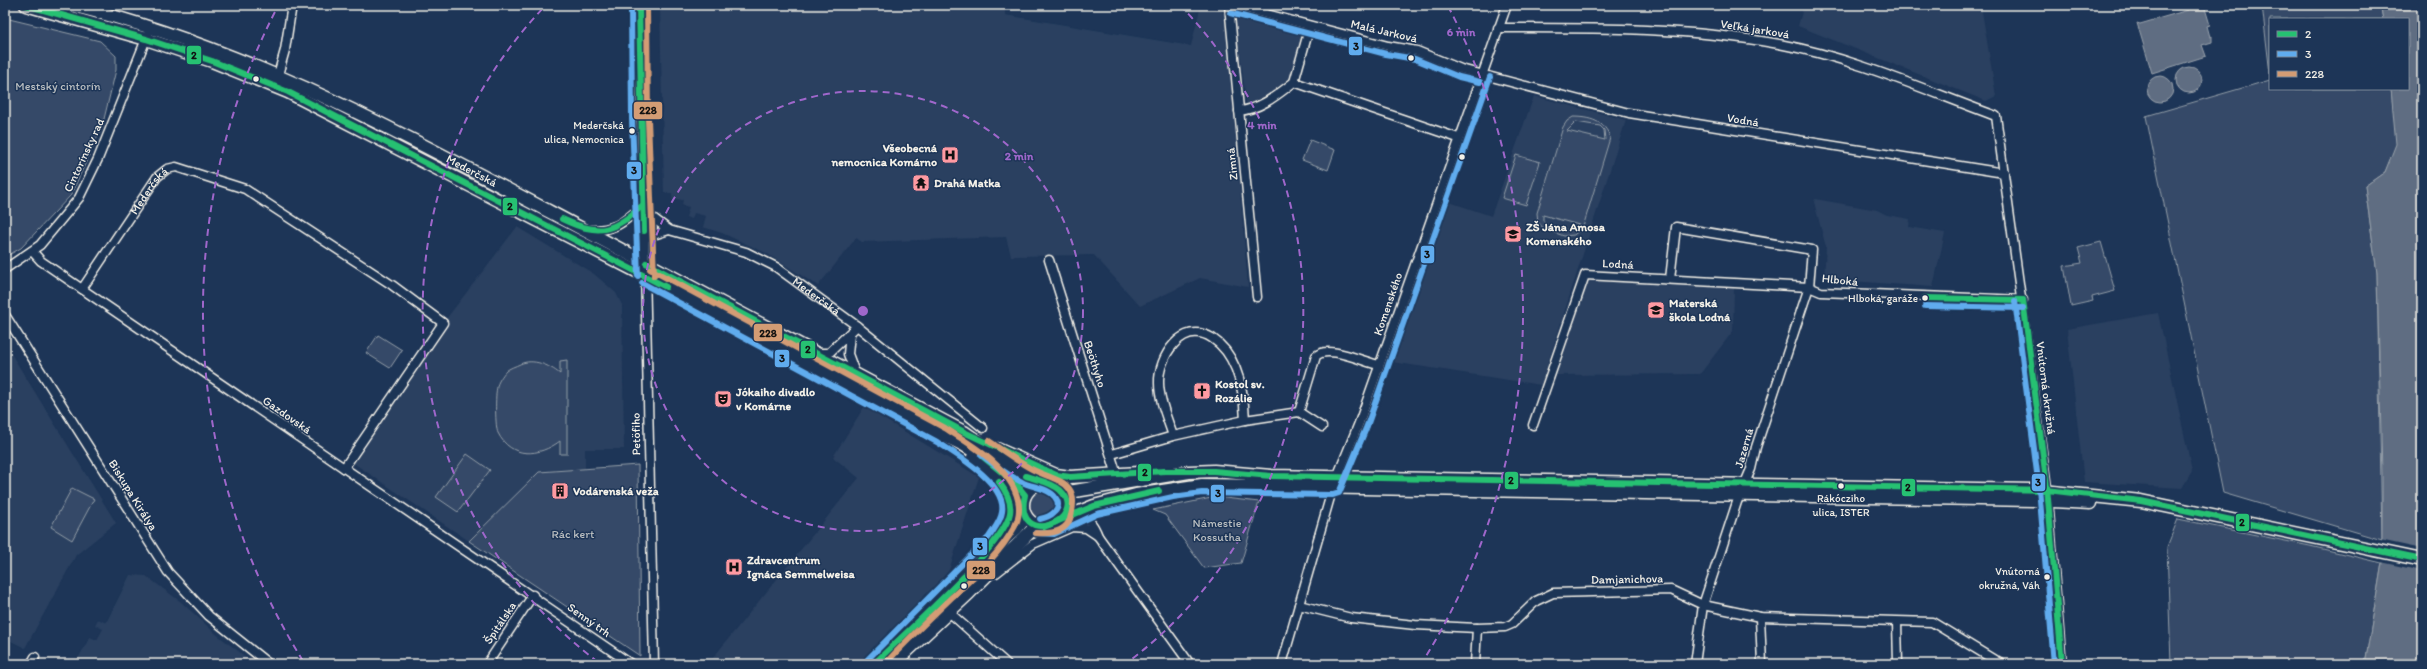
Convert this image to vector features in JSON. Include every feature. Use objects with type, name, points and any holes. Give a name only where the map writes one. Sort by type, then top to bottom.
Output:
[{"type":"main road","name":"Mederčská","points":[[26,5],[146,39],[261,80],[342,119],[499,202],[646,276],[941,435],[962,444],[993,464],[1025,495]]},
{"type":"main road","name":"Mederčská","points":[[71,5],[150,27],[278,75],[362,114],[855,373],[964,432],[1025,475],[1042,483]]},
{"type":"main road","points":[[964,432],[1056,475],[1070,477],[1165,471],[1335,482]]},
{"type":"main road","points":[[941,435],[968,453],[994,477],[1006,490],[1011,508],[1007,523],[984,553],[961,578]]},
{"type":"main road","points":[[1063,493],[1189,472]]},
{"type":"main road","points":[[1060,520],[1066,507],[1063,493],[1055,486],[1042,483],[1032,487],[1025,495],[1023,506],[1026,517],[1037,526],[1051,526],[1060,520],[1094,506],[1136,495],[1194,486],[1335,482],[2048,495],[2141,501],[2422,560]]},
{"type":"main road","points":[[874,664],[899,636],[1017,528],[1026,517]]},
{"type":"main road","points":[[893,664],[969,593],[1037,526]]},
{"type":"street","points":[[261,80],[278,75],[285,50],[292,5]]},
{"type":"street","name":"Petöfiho","points":[[639,5],[654,664]]},
{"type":"street","name":"Malá Jarková","points":[[1231,5],[1388,46],[1417,50],[1462,69],[1482,74]]},
{"type":"street","name":"Zimná","points":[[1231,5],[1239,111],[1257,297]]},
{"type":"street","name":"Komenského","points":[[1335,482],[1359,423],[1458,138],[1507,5]]},
{"type":"street","points":[[1239,111],[1248,110],[1265,104],[1294,82],[1310,26]]},
{"type":"street","name":"Cintorínsky rad","points":[[5,269],[40,245],[80,198],[98,159],[150,27]]},
{"type":"street","name":"Veľká jarková","points":[[1498,28],[1710,34],[1779,44],[1843,60],[1996,116]]},
{"type":"street","name":"Vodná","points":[[1482,74],[1644,116],[2004,173]]},
{"type":"street","points":[[1294,82],[1458,138]]},
{"type":"street","name":"Vnútorná okružná","points":[[1996,116],[2023,300],[2048,495],[2062,664]]},
{"type":"street","name":"Mederčská","points":[[82,289],[157,177],[167,169],[176,167],[245,189],[392,285],[443,323],[344,468]]},
{"type":"street","points":[[584,230],[603,230],[621,225],[643,205]]},
{"type":"street","name":"Mederčská","points":[[643,205],[653,218],[669,230],[746,252],[776,267],[857,326],[983,428]]},
{"type":"street","name":"Hlboká","points":[[1670,279],[1676,227],[1812,250],[1809,287],[1821,292],[2023,300]]},
{"type":"street","points":[[644,238],[669,230]]},
{"type":"street","name":"Gazdovská","points":[[32,251],[41,261],[533,596]]},
{"type":"street","name":"Beöthyho","points":[[1049,260],[1112,454],[1117,475]]},
{"type":"street","name":"Lodná","points":[[1533,425],[1585,275],[1809,287]]},
{"type":"street","name":"Jazerná","points":[[1695,664],[1703,605],[1809,287]]},
{"type":"street","name":"Biskupa Királya","points":[[5,315],[168,572],[210,616],[269,664]]},
{"type":"street","points":[[817,354],[829,353],[857,326]]},
{"type":"street","points":[[850,334],[848,354],[855,373]]},
{"type":"street","points":[[1173,436],[1159,391],[1161,363],[1170,347],[1177,340],[1193,334],[1204,334],[1211,337],[1229,358],[1243,391],[1245,420]]},
{"type":"street","points":[[1299,412],[1316,356],[1319,353],[1330,351],[1379,365]]},
{"type":"street","points":[[1112,454],[1173,436],[1245,420],[1299,412],[1322,427]]},
{"type":"street","points":[[1282,664],[1335,482]]},
{"type":"street","points":[[1077,514],[1090,522],[1098,536],[1190,664]]},
{"type":"street","points":[[969,593],[1039,540],[1077,526],[1086,528],[1098,536]]},
{"type":"street","name":"Damjanichova","points":[[1298,605],[1351,618],[1415,625],[1477,628],[1505,627],[1512,624],[1536,601],[1553,593],[1671,590],[1703,605],[1760,617],[1932,622],[2001,664]]},
{"type":"street","name":"Špitálska","points":[[487,664],[533,596]]},
{"type":"street","name":"Senný trh","points":[[533,596],[632,664]]},
{"type":"street","points":[[949,612],[1007,664]]},
{"type":"street","points":[[1760,617],[1762,664]]},
{"type":"street","points":[[1897,622],[1898,664]]},
{"type":"street","points":[[1475,664],[1477,628]]},
{"type":"shaded area","name":"Všeobecná nemocnica Komárno","points":[[660,5],[1005,5],[1005,15],[1191,46],[1201,5],[1216,8],[1226,14],[1248,287],[1200,278],[1140,306],[1094,255],[1011,256],[1006,237],[862,242],[856,238],[818,286],[766,253],[722,233],[703,227],[706,216],[694,213],[692,219],[686,217],[689,207],[682,205],[683,200],[676,199],[673,204],[672,193],[664,193]]},
{"type":"shaded area","points":[[1804,5],[1981,5],[1996,96],[1986,101],[1798,26]]},
{"type":"shaded area","points":[[2204,5],[2210,25],[2207,26],[2210,37],[2212,36],[2212,42],[2202,45],[2206,56],[2152,73],[2137,23],[2140,24],[2188,10],[2190,7]]},
{"type":"shaded area","points":[[2380,5],[2422,5],[2422,664],[2365,664],[2382,563],[2382,474],[2377,273],[2365,186],[2385,172],[2396,144],[2391,90],[2409,90],[2409,18],[2383,18]]},
{"type":"shaded area","points":[[1235,15],[1305,35],[1291,82],[1247,108]]},
{"type":"shaded area","points":[[2189,67],[2198,71],[2202,80],[2198,89],[2189,93],[2180,89],[2176,80],[2180,71]]},
{"type":"shaded area","points":[[2160,76],[2169,80],[2173,89],[2169,98],[2160,102],[2151,98],[2147,89],[2151,80]]},
{"type":"shaded area","name":"ZŠ Jána Amosa Komenského","points":[[1534,96],[1626,120],[1541,385],[1392,362],[1446,201],[1491,216]]},
{"type":"shaded area","points":[[1815,199],[1877,210],[1887,215],[1910,219],[1909,227],[1945,233],[1933,287],[1824,279],[1826,247],[1814,202]]},
{"type":"shaded area","points":[[517,227],[594,274],[616,293],[622,305],[624,449],[585,449],[585,469],[539,472],[469,541],[349,460],[443,323]]},
{"type":"shaded area","name":"Materská škola Lodná","points":[[1589,280],[1734,288],[1733,331],[1700,374],[1556,375]]},
{"type":"shaded area","points":[[2158,313],[2192,471],[2182,488],[2084,482],[2067,329]]},
{"type":"shaded area","points":[[5,344],[116,523],[76,555],[25,648],[5,638]]},
{"type":"shaded area","points":[[864,407],[979,477],[949,570],[899,636],[874,664],[708,664],[859,478],[833,457]]},
{"type":"shaded area","points":[[130,575],[146,576],[181,602],[216,634],[255,664],[75,664],[90,637],[97,640],[103,629],[95,625],[98,619],[106,623]]},
{"type":"green space","points":[[2262,5],[2380,5],[2383,18],[2269,18],[2269,65]]},
{"type":"green space","name":"Mestský cintorín","points":[[5,18],[100,41],[116,56],[116,70],[102,127],[71,195],[21,248],[5,257]]},
{"type":"green space","points":[[2269,80],[2269,90],[2391,90],[2397,144],[2385,172],[2365,186],[2377,273],[2382,540],[2223,493],[2146,116]]},
{"type":"green space","points":[[1573,117],[1591,119],[1601,124],[1605,128],[1610,138],[1583,227],[1574,235],[1564,236],[1544,229],[1538,222],[1537,213],[1563,127],[1567,121]],"holes":[[[1576,122],[1600,126],[1604,130],[1605,140],[1567,131]],[[1543,215],[1579,225],[1579,226],[1570,230],[1555,229],[1543,221]]]},
{"type":"green space","points":[[1310,140],[1335,150],[1328,170],[1302,160]]},
{"type":"green space","points":[[1516,155],[1540,162],[1526,205],[1502,198]]},
{"type":"green space","points":[[2101,242],[2115,291],[2092,297],[2093,301],[2071,306],[2064,266],[2082,263],[2078,248]]},
{"type":"green space","points":[[378,335],[402,350],[390,368],[366,353]]},
{"type":"green space","points":[[567,360],[567,454],[560,454],[560,441],[543,450],[535,452],[526,453],[510,447],[498,433],[496,424],[496,391],[502,376],[506,371],[525,362],[541,363],[560,374],[560,361]]},
{"type":"green space","points":[[467,454],[490,470],[458,512],[436,497]]},
{"type":"green space","name":"Rác kert","points":[[638,465],[640,656],[469,541],[539,472]]},
{"type":"green space","points":[[1048,487],[1057,492],[1061,498],[1061,512],[1057,518],[1048,523],[1040,523],[1031,518],[1027,512],[1026,501],[1031,492],[1037,488]]},
{"type":"green space","points":[[72,488],[94,499],[72,540],[51,527]]},
{"type":"green space","name":"Námestie Kossutha","points":[[1216,497],[1259,502],[1241,563],[1204,568],[1165,515],[1153,510]]},
{"type":"green space","points":[[2178,519],[2310,546],[2382,563],[2365,664],[2171,664],[2167,547]]},
{"type":"pier","points":[[2380,540],[2422,549],[2422,571],[2380,562]]},
{"type":"transit line","name":"2","points":[[26,5],[146,39],[212,61],[288,92],[666,287]]},
{"type":"transit line","name":"3","points":[[631,5],[632,119],[638,276]]},
{"type":"transit line","name":"2","points":[[639,5],[644,231]]},
{"type":"transit line","name":"228","points":[[647,5],[648,119],[654,276]]},
{"type":"transit line","name":"3","points":[[1230,13],[1386,54],[1415,59],[1459,77],[1480,82]]},
{"type":"transit line","name":"3","points":[[1036,533],[1054,534],[1097,514],[1173,497],[1202,493],[1333,495],[1339,493],[1367,426],[1490,77]]},
{"type":"transit line","name":"2","points":[[562,219],[586,228],[596,230],[606,229],[623,221],[643,205]]},
{"type":"transit line","name":"2","points":[[646,263],[964,432],[1056,475],[1070,477],[1165,471],[1214,471],[1271,476],[2047,490],[2141,501],[2422,560]]},
{"type":"transit line","name":"228","points":[[650,269],[945,428],[989,458],[999,467],[1014,488],[1019,503],[1018,517],[1015,526],[1002,546],[978,573],[926,622],[885,664]]},
{"type":"transit line","name":"3","points":[[642,283],[937,442],[968,462],[979,471],[997,491],[1001,501],[1002,512],[999,522],[989,537],[868,659]]},
{"type":"transit line","name":"2","points":[[1925,298],[2023,300]]},
{"type":"transit line","name":"2","points":[[2023,300],[2047,487],[2062,664]]},
{"type":"transit line","name":"3","points":[[2015,301],[2039,488],[2054,664]]},
{"type":"transit line","name":"3","points":[[1925,306],[2023,308]]},
{"type":"transit line","name":"228","points":[[989,441],[1023,464],[1056,479],[1069,488],[1073,506],[1068,524],[1056,532],[1036,533]]},
{"type":"transit line","name":"3","points":[[981,455],[1016,479],[1049,492],[1055,497],[1058,505],[1055,512],[1040,519]]},
{"type":"transit line","name":"2","points":[[983,457],[1016,484],[1025,495],[1024,512],[1029,522],[1039,526],[1050,525],[1060,520],[1066,511],[1067,501],[1060,490],[1048,483],[1026,476]]},
{"type":"transit line","name":"2","points":[[874,664],[951,590],[991,546],[1004,528],[1010,513],[1010,504],[1006,493],[999,482]]},
{"type":"transit line","name":"2","points":[[1044,527],[1094,506],[1159,491]]},
{"type":"place","name":"Mederčská ulica, Nemocnica","points":[[632,131]]},
{"type":"place","name":"Všeobecná nemocnica Komárno","points":[[950,155]]},
{"type":"place","name":"Drahá Matka","points":[[921,183]]},
{"type":"place","name":"ZŠ Jána Amosa Komenského","points":[[1513,234]]},
{"type":"place","name":"Hlboká, garáže","points":[[1925,298]]},
{"type":"place","name":"Materská škola Lodná","points":[[1656,310]]},
{"type":"place","name":"Kostol sv. Rozálie","points":[[1202,391]]},
{"type":"place","name":"Jókaiho divadlo v Komárne","points":[[723,399]]},
{"type":"place","name":"Rákócziho ulica, ISTER","points":[[1841,486]]},
{"type":"place","name":"Vodárenská veža","points":[[560,491]]},
{"type":"place","name":"Zdravcentrum Ignáca Semmelweisa","points":[[734,567]]},
{"type":"place","name":"Vnútorná okružná, Váh","points":[[2047,577]]}]
